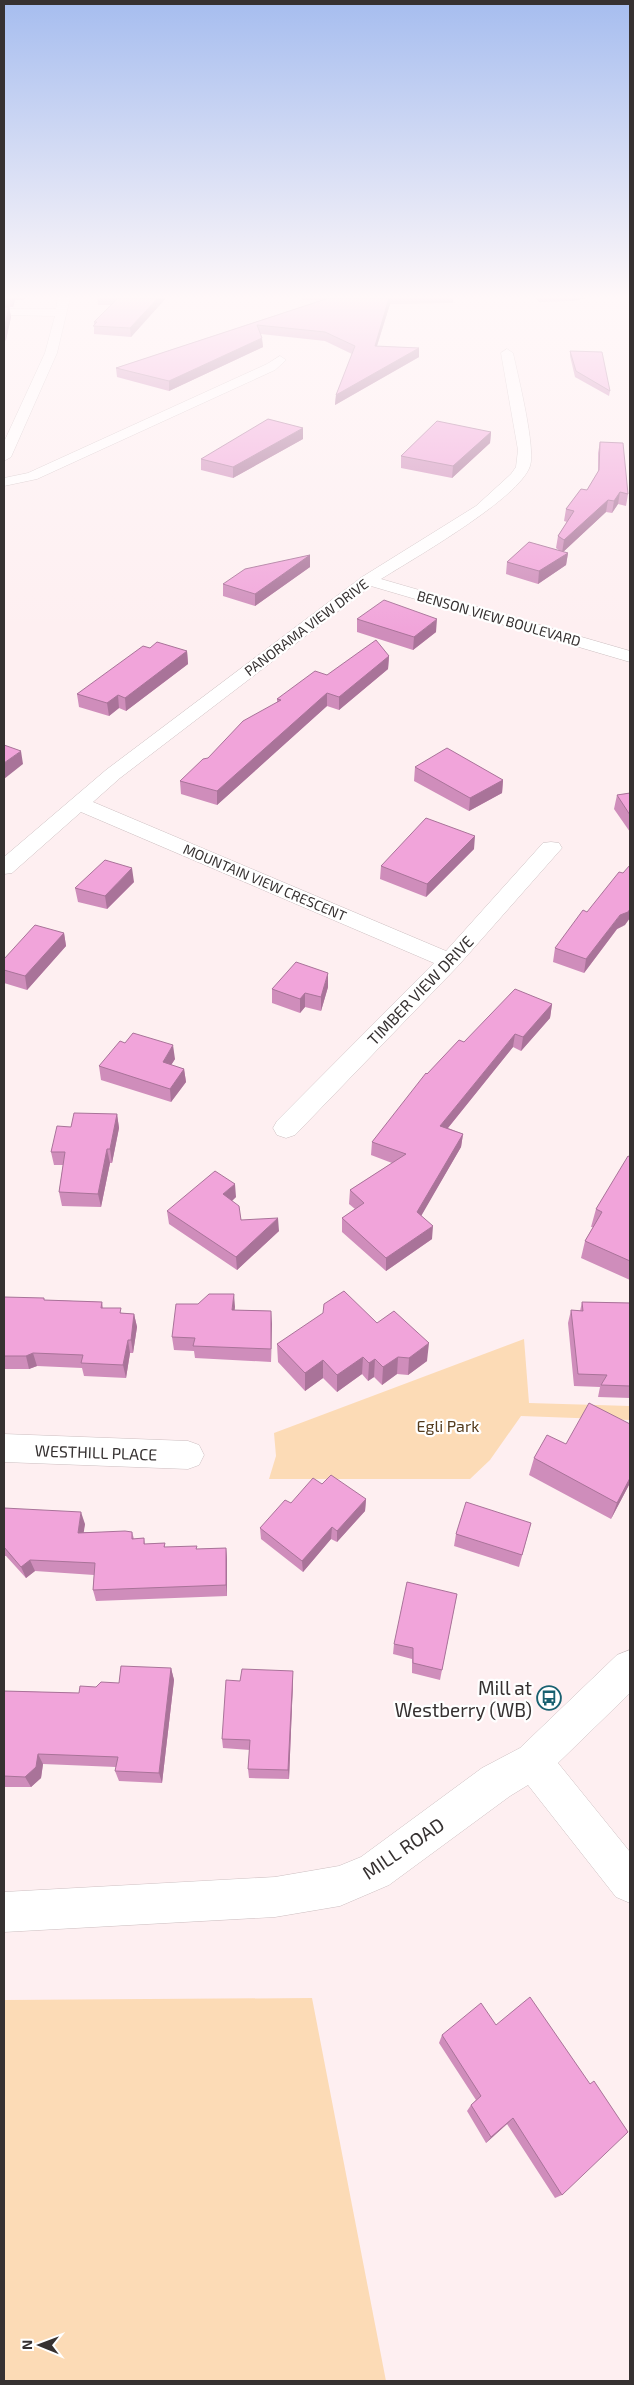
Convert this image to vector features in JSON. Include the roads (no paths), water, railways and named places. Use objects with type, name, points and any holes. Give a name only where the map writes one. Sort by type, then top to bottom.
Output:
[{"type":"street","points":[[4,457],[26,409]]},
{"type":"street","points":[[4,482],[32,476],[178,409]]},
{"type":"street","name":"PANORAMA VIEW DRIVE","points":[[4,868],[113,774],[368,580],[481,509],[523,467],[525,450],[517,409]]},
{"type":"street","name":"BENSON VIEW BOULEVARD","points":[[368,580],[630,657]]},
{"type":"street","name":"MOUNTAIN VIEW CRESCENT","points":[[80,804],[450,960]]},
{"type":"street","name":"TIMBER VIEW DRIVE","points":[[286,1128],[450,960],[551,848]]},
{"type":"street","name":"WESTHILL PLACE","points":[[4,1448],[188,1455]]},
{"type":"street","name":"MILL ROAD","points":[[4,1912],[275,1897],[340,1886],[375,1871],[496,1782],[533,1761],[630,1668]]},
{"type":"street","points":[[533,1761],[630,1883]]},
{"type":"place","name":"Mill at Westberry (WB)","points":[[549,1698]]},
{"type":"park label","name":"Egli Park","points":[[448,1425]]}]
